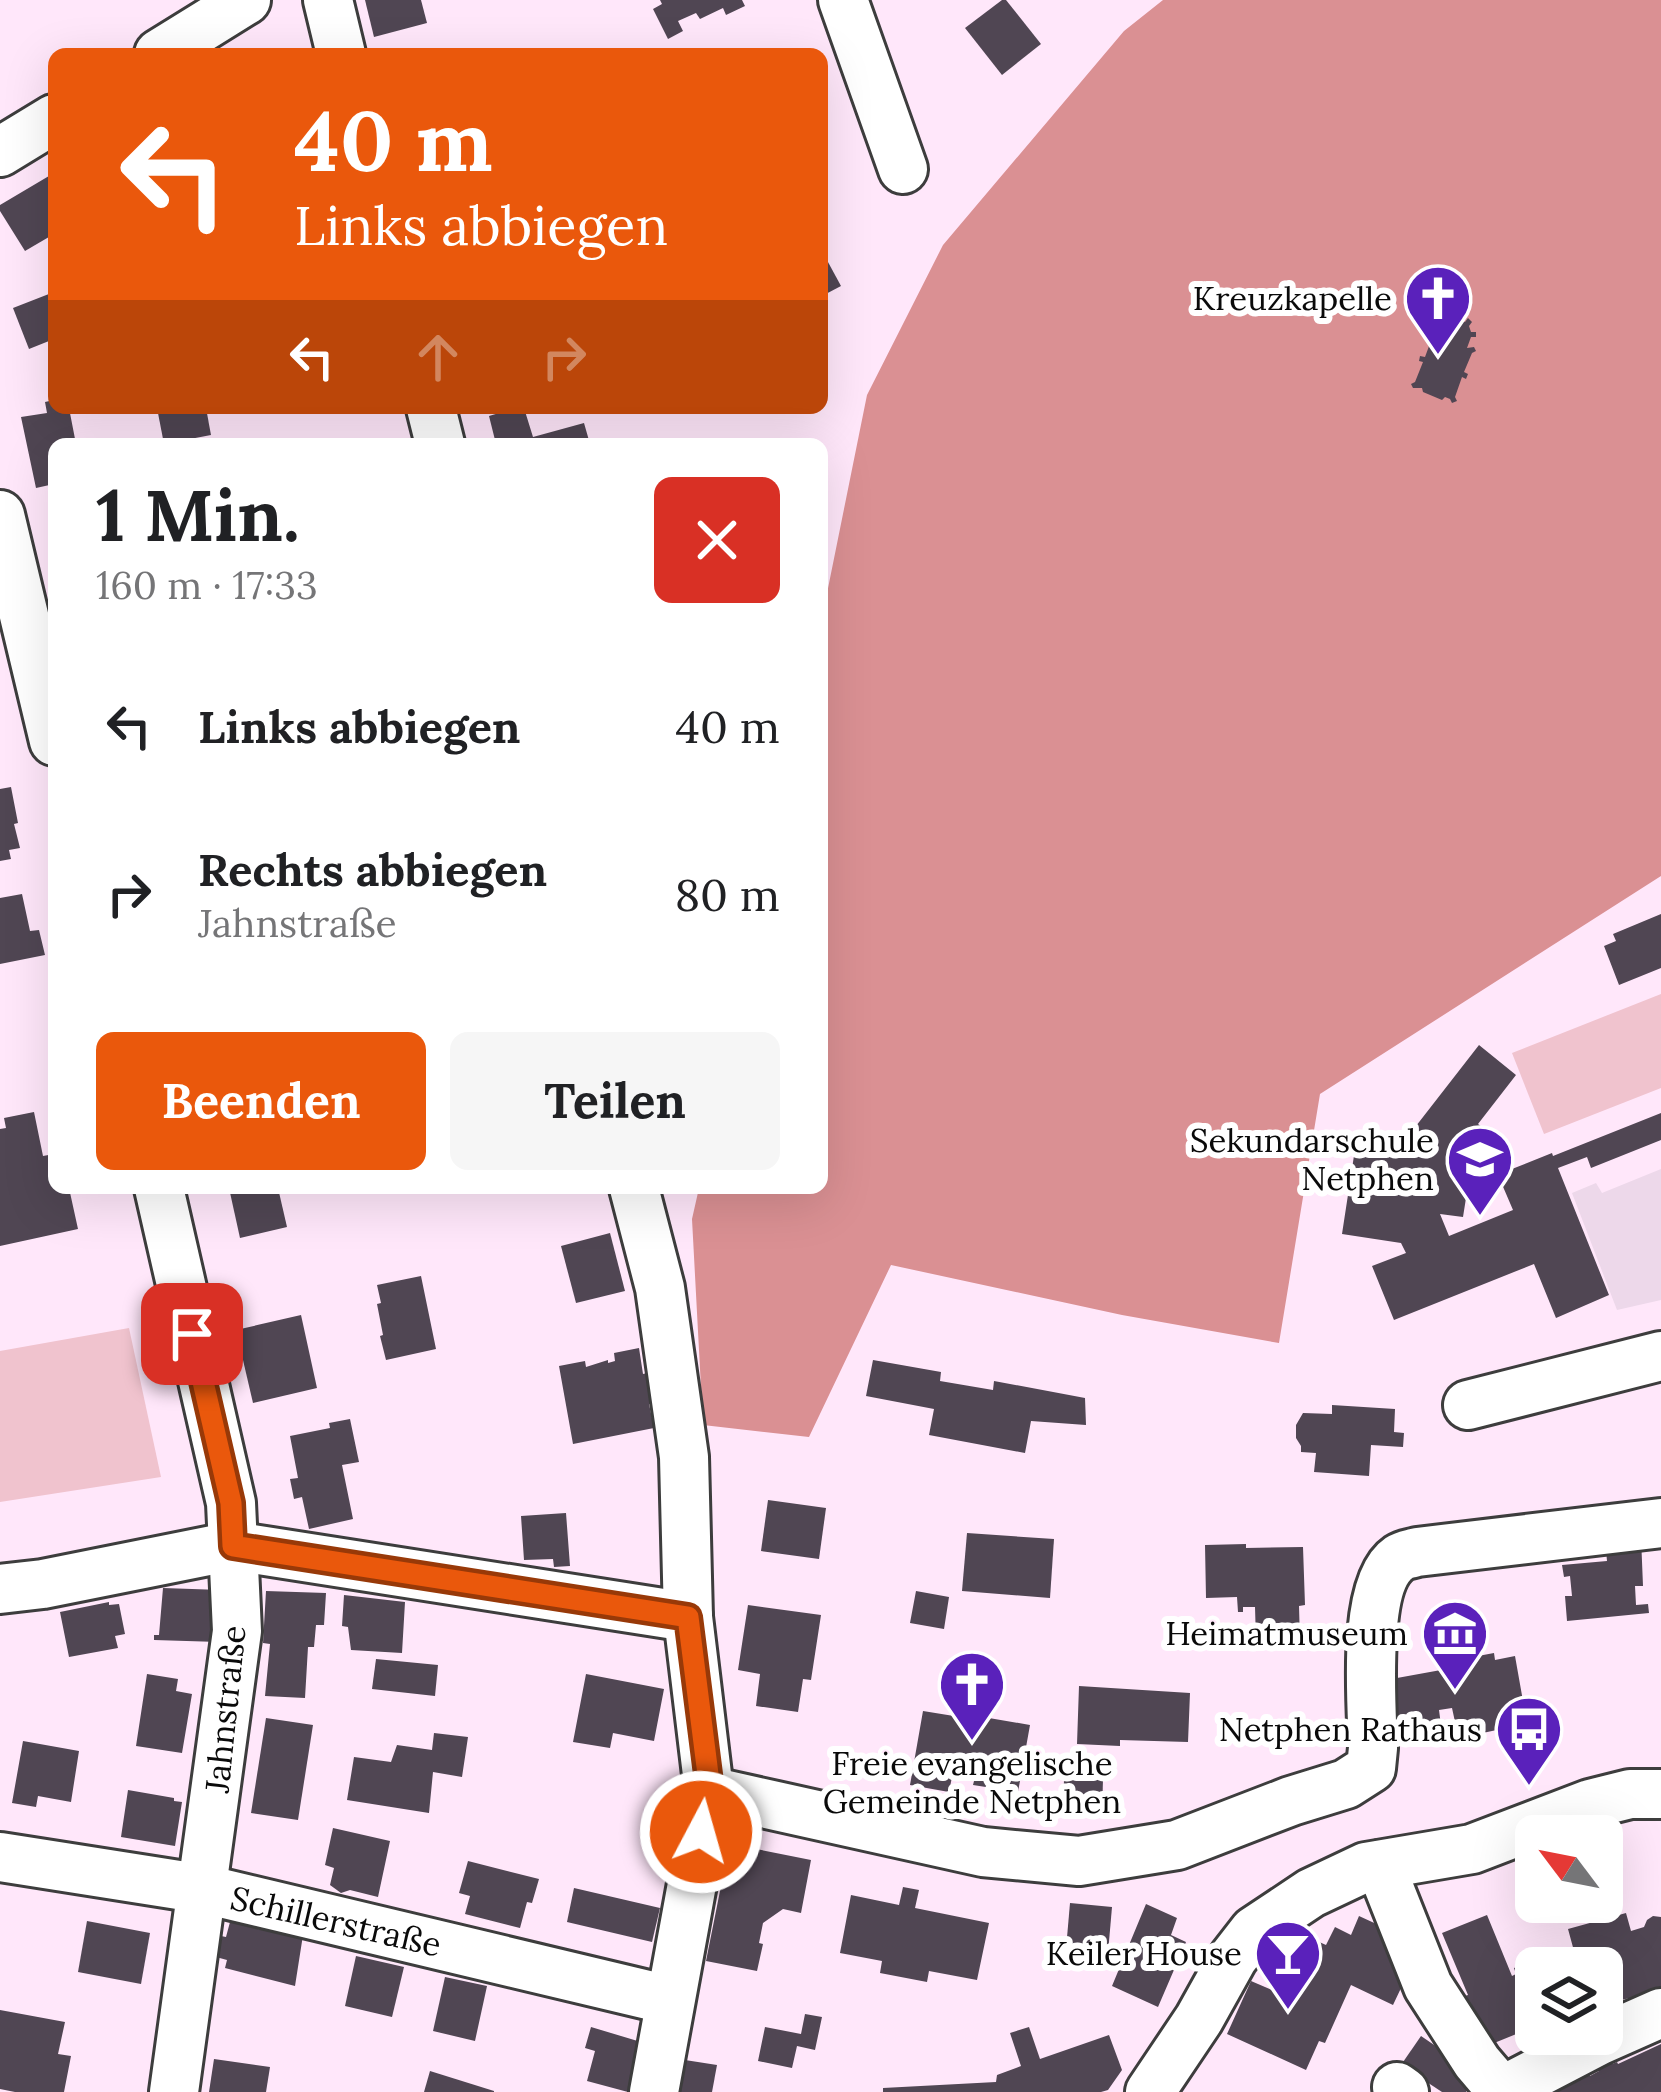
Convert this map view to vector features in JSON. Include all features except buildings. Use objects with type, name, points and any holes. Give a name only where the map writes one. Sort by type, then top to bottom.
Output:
[{"type":"street","points":[[169,48],[247,0]]},
{"type":"street","points":[[328,0],[340,48]]},
{"type":"street","points":[[843,0],[904,169]]},
{"type":"street","points":[[0,152],[48,123]]},
{"type":"street","points":[[0,515],[48,715]]},
{"type":"street","name":"Jahnstraße","points":[[159,1194],[231,1503],[237,1631],[174,2092]]},
{"type":"street","points":[[636,1194],[660,1288],[684,1456],[688,1617],[710,1790],[654,2092]]},
{"type":"street","points":[[1468,1405],[1661,1356]]},
{"type":"street","points":[[710,1790],[983,1852],[1079,1862],[1177,1845],[1346,1784],[1371,1768],[1374,1607],[1384,1576],[1400,1558],[1417,1552],[1661,1522]]},
{"type":"street","points":[[0,1589],[233,1546],[688,1617]]},
{"type":"street","points":[[1150,2092],[1254,1931],[1311,1894],[1366,1867],[1472,1849],[1590,1804],[1630,1794],[1661,1794]]},
{"type":"street","name":"Schillerstraße","points":[[0,1857],[204,1889],[669,2000]]},
{"type":"street","points":[[1380,1865],[1428,1986],[1501,2091],[1661,2013]]},
{"type":"shaded area","points":[[1163,0],[1661,0],[1661,876],[1320,1094],[1279,1343],[891,1265],[809,1437],[703,1425],[692,1219],[698,1194],[828,1194],[828,588],[867,395],[943,245],[1124,31]]},
{"type":"shaded area","points":[[1661,994],[1661,1088],[1544,1134],[1512,1053]]},
{"type":"shaded area","points":[[1661,1169],[1661,1300],[1617,1310],[1572,1193],[1596,1183],[1602,1193]]},
{"type":"shaded area","points":[[129,1328],[161,1477],[0,1502],[0,1351]]},
{"type":"place","name":"Kreuzkapelle","points":[[1438,357]]},
{"type":"place","name":"Sekundarschule Netphen","points":[[1480,1218]]},
{"type":"place","name":"Heimatmuseum","points":[[1455,1692]]},
{"type":"place","name":"Freie evangelische Gemeinde Netphen","points":[[972,1743]]},
{"type":"place","name":"Netphen Rathaus","points":[[1529,1788]]},
{"type":"place","name":"Keiler House","points":[[1288,2012]]},
{"type":"route","points":[[192,1334],[231,1503],[233,1546],[688,1617],[710,1790],[701,1832]]}]
